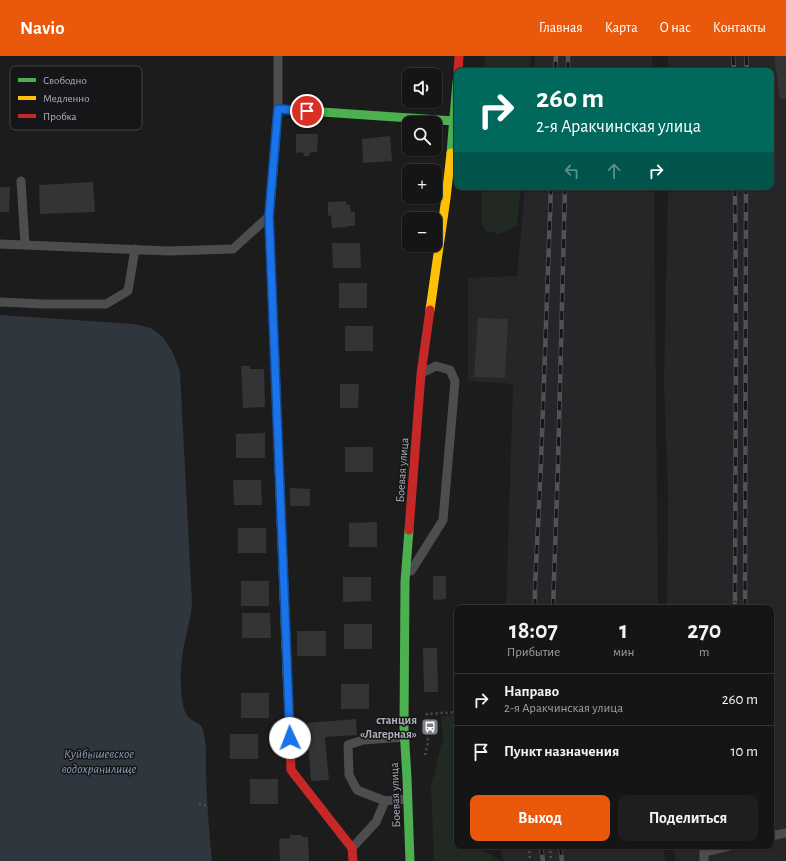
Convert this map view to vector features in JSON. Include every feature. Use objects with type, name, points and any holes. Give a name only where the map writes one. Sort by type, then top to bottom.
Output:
[{"type":"street","points":[[458,68],[459,56]]},
{"type":"street","points":[[352,861],[352,848],[291,770],[269,216],[278,109],[454,121]]},
{"type":"street","name":"Боевая улица","points":[[410,861],[405,737],[405,581],[421,374],[446,198],[454,121]]},
{"type":"lane","points":[[278,56],[278,109]]},
{"type":"lane","points":[[21,182],[25,245]]},
{"type":"lane","points":[[0,244],[168,251],[232,249],[269,216]]},
{"type":"lane","points":[[0,302],[106,304],[128,291],[135,250]]},
{"type":"lane","points":[[405,581],[443,520],[455,381],[450,370],[436,366],[421,374]]},
{"type":"lane","points":[[405,737],[363,740],[348,746],[349,774],[357,790],[385,801],[408,799]]},
{"type":"lane","points":[[352,848],[376,822],[385,801]]},
{"type":"lane","points":[[774,835],[786,833]]},
{"type":"lane","points":[[704,861],[704,852],[717,849]]},
{"type":"path","points":[[424,760],[428,742],[427,714],[454,712]]},
{"type":"path","points":[[199,804],[208,806]]},
{"type":"path","points":[[529,849],[530,861]]},
{"type":"path","points":[[550,849],[551,861]]},
{"type":"shaded area","points":[[485,56],[531,56],[530,68],[485,68]]},
{"type":"shaded area","points":[[535,56],[652,56],[653,68],[534,68]]},
{"type":"shaded area","points":[[667,56],[786,56],[786,861],[675,861],[674,849],[774,849],[774,605],[667,605],[668,496],[664,382],[668,190],[774,190],[774,68],[669,68]]},
{"type":"shaded area","points":[[482,190],[521,190],[517,226],[499,234],[486,231],[482,224]]},
{"type":"shaded area","points":[[525,190],[654,190],[658,605],[506,605],[513,384],[468,381],[468,278],[517,276]]},
{"type":"shaded area","points":[[454,715],[454,849],[480,849],[501,861],[434,861],[431,785],[443,739],[441,716]]},
{"type":"shaded area","points":[[501,849],[664,849],[665,861],[503,861]]},
{"type":"water","name":"Куйбышевское водохранилище","points":[[0,315],[134,324],[151,328],[163,337],[173,353],[180,372],[192,603],[184,645],[181,687],[186,714],[190,719],[202,727],[204,735],[212,861],[0,861]]},
{"type":"building","points":[[774,56],[786,56],[786,98],[780,99]]},
{"type":"building","points":[[296,134],[318,134],[317,152],[311,152],[309,156],[304,156],[303,152],[296,153]]},
{"type":"building","points":[[390,136],[392,161],[363,163],[362,139]]},
{"type":"building","points":[[93,182],[95,212],[40,214],[39,185]]},
{"type":"building","points":[[0,187],[10,187],[9,212],[0,212]]},
{"type":"building","points":[[346,201],[347,205],[350,205],[351,212],[355,212],[355,226],[332,228],[331,215],[328,216],[328,202]]},
{"type":"building","points":[[332,243],[360,243],[361,268],[333,268]]},
{"type":"building","points":[[339,283],[367,283],[367,308],[339,308]]},
{"type":"building","points":[[478,318],[508,319],[505,378],[474,377]]},
{"type":"building","points":[[345,326],[373,326],[373,351],[345,351]]},
{"type":"building","points":[[241,366],[250,366],[250,369],[264,369],[265,407],[243,408]]},
{"type":"building","points":[[340,384],[359,384],[358,408],[340,408]]},
{"type":"building","points":[[265,433],[265,458],[236,458],[236,434]]},
{"type":"building","points":[[345,447],[373,447],[373,472],[345,472]]},
{"type":"building","points":[[233,480],[261,480],[262,505],[234,505]]},
{"type":"building","points":[[290,488],[310,489],[310,506],[290,506]]},
{"type":"building","points":[[377,522],[377,547],[349,547],[349,523]]},
{"type":"building","points":[[238,528],[266,528],[266,553],[238,553]]},
{"type":"building","points":[[433,576],[446,576],[446,599],[433,600]]},
{"type":"building","points":[[343,577],[371,577],[371,601],[343,602]]},
{"type":"building","points":[[241,581],[269,581],[269,606],[241,606]]},
{"type":"building","points":[[242,613],[270,613],[271,638],[242,638]]},
{"type":"building","points":[[344,624],[372,624],[372,649],[344,649]]},
{"type":"building","points":[[297,631],[326,631],[326,656],[297,656]]},
{"type":"building","points":[[423,648],[437,648],[438,692],[424,692]]},
{"type":"building","points":[[341,684],[369,684],[369,709],[341,709]]},
{"type":"building","points":[[241,693],[269,693],[269,718],[241,718]]},
{"type":"building","points":[[356,719],[357,735],[325,737],[329,780],[311,781],[307,723]]},
{"type":"building","points":[[230,734],[258,734],[258,759],[230,759]]},
{"type":"building","points":[[250,779],[278,779],[278,804],[250,804]]},
{"type":"building","points":[[290,835],[302,835],[302,837],[308,837],[309,861],[280,861],[279,839],[290,838]]},
{"type":"railway","points":[[555,68],[556,56]]},
{"type":"railway","points":[[568,56],[568,68]]},
{"type":"railway","points":[[733,56],[734,68]]},
{"type":"railway","points":[[746,56],[747,68]]},
{"type":"railway","points":[[535,605],[551,190]]},
{"type":"railway","points":[[553,605],[565,190]]},
{"type":"railway","points":[[735,190],[735,602]]},
{"type":"railway","points":[[745,605],[746,190]]},
{"type":"railway","points":[[541,849],[543,861]]},
{"type":"railway","points":[[560,849],[562,861]]},
{"type":"traffic: fast","points":[[271,196],[278,109],[454,121]]},
{"type":"traffic: fast","points":[[451,153],[454,118]]},
{"type":"traffic: fast","points":[[409,530],[405,581],[404,728],[410,861]]},
{"type":"traffic: slow","points":[[430,310],[451,153]]},
{"type":"traffic: slow","points":[[279,465],[288,693]]},
{"type":"traffic: jam","points":[[458,68],[459,56]]},
{"type":"traffic: jam","points":[[271,196],[269,216],[279,465]]},
{"type":"traffic: jam","points":[[409,530],[421,374],[430,310]]},
{"type":"traffic: jam","points":[[288,693],[291,770],[352,848],[353,861]]},
{"type":"place","name":"станция «Лагерная»","points":[[430,727]]},
{"type":"route","points":[[290,738],[269,216],[278,109],[307,111]]}]
